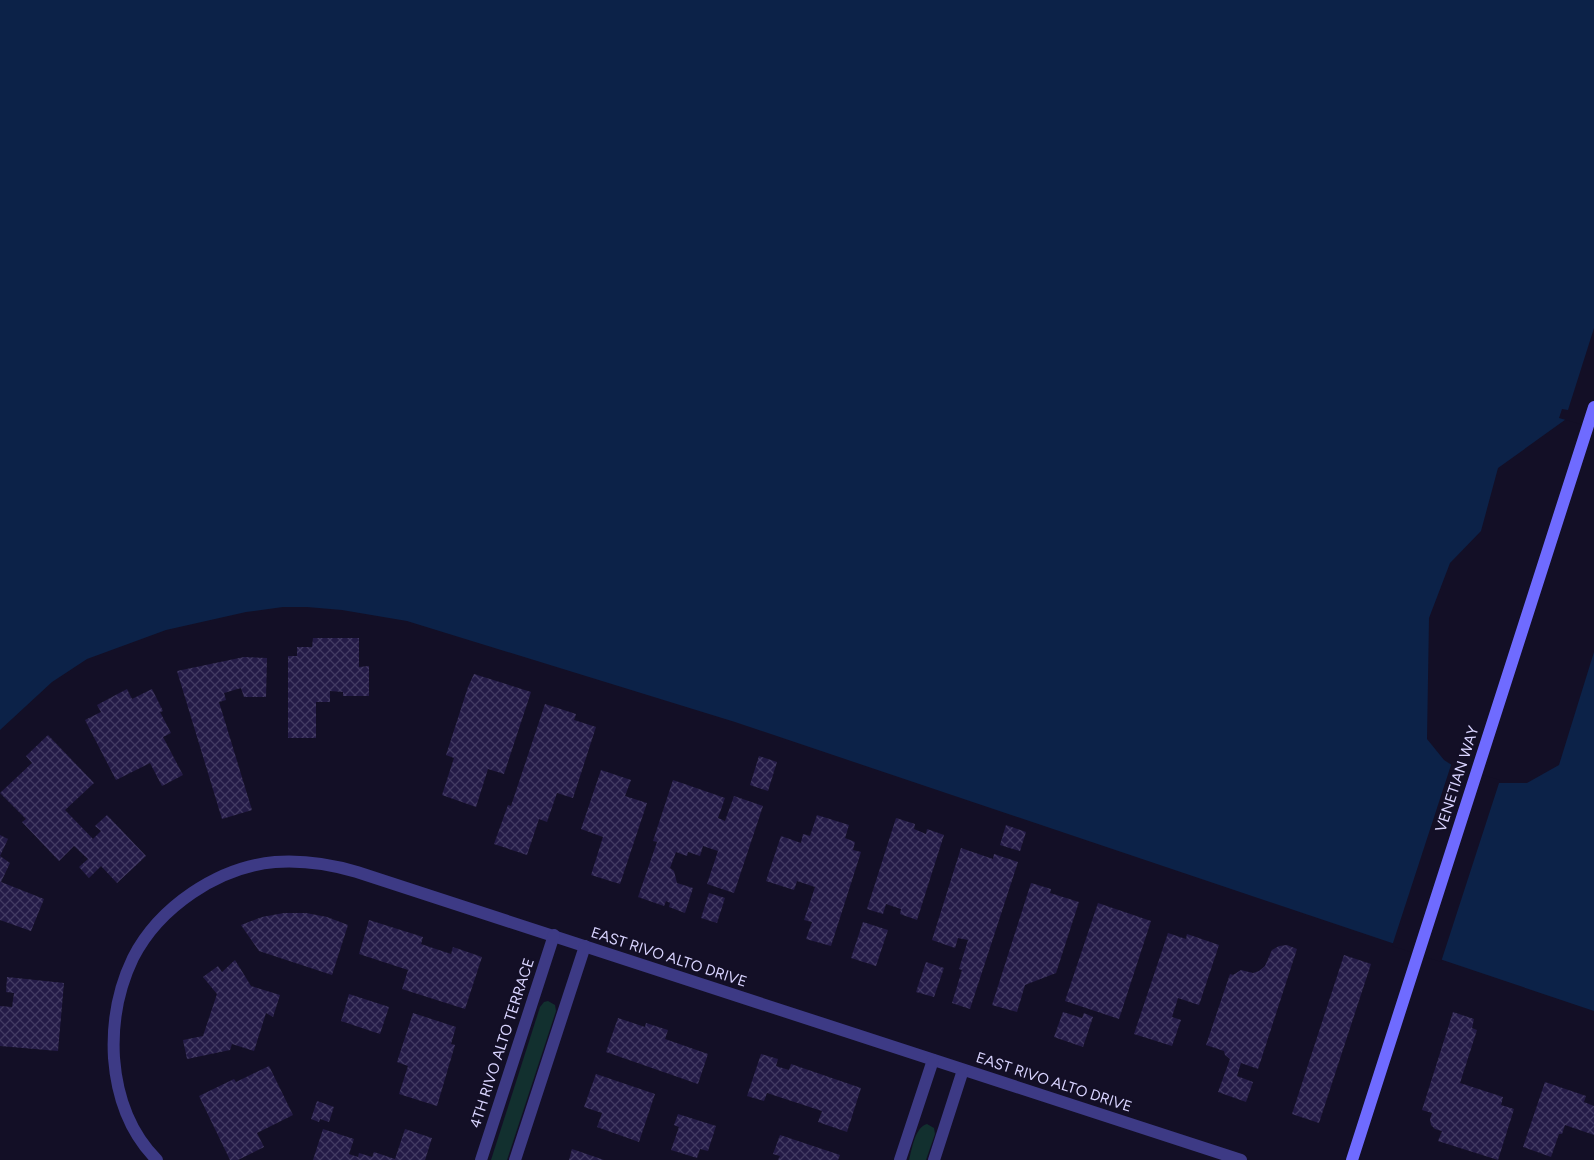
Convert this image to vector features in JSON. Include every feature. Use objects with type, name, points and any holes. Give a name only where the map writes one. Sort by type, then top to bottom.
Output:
[{"type":"main road","name":"VENETIAN WAY","points":[[1352,1160],[1594,407]]},
{"type":"street","name":"EAST RIVO ALTO DRIVE","points":[[158,1160],[137,1135],[127,1117],[118,1088],[114,1051],[114,1025],[124,979],[134,957],[147,937],[164,917],[182,900],[204,886],[248,867],[273,862],[296,861],[336,866],[1241,1160]]},
{"type":"street","name":"4TH RIVO ALTO TERRACE","points":[[481,1160],[554,936]]},
{"type":"street","points":[[515,1160],[585,946]]},
{"type":"street","points":[[900,1160],[933,1060]]},
{"type":"street","points":[[934,1160],[963,1070]]},
{"type":"green space","points":[[548,1001],[555,1005],[556,1011],[507,1160],[491,1160],[540,1007],[544,1002]]},
{"type":"green space","points":[[927,1124],[934,1128],[935,1134],[926,1160],[909,1160],[917,1134]]},
{"type":"water","points":[[0,0],[1594,0],[1594,425],[1569,417],[1498,468],[1481,531],[1450,563],[1429,618],[1427,739],[1444,760],[1461,771],[1498,783],[1527,783],[1559,765],[1594,652],[1594,1011],[735,722],[407,621],[342,610],[283,607],[246,612],[166,630],[87,659],[52,682],[0,730]]},
{"type":"pier","points":[[1594,328],[1594,428],[1559,418],[1562,409],[1568,410]]},
{"type":"pier","points":[[1452,762],[1462,769],[1500,780],[1441,962],[1392,946]]},
{"type":"building","points":[[313,638],[359,638],[359,667],[369,666],[369,696],[343,696],[343,692],[330,691],[330,702],[316,702],[316,738],[288,738],[288,656],[297,656],[297,647],[312,647]]},
{"type":"building","points":[[244,657],[267,658],[266,697],[244,697],[241,688],[224,693],[226,700],[219,702],[252,810],[222,819],[177,671]]},
{"type":"building","points":[[474,674],[531,692],[504,774],[488,769],[476,807],[442,795],[454,758],[446,755]]},
{"type":"building","points":[[127,689],[132,699],[152,689],[163,711],[160,712],[171,733],[163,737],[183,775],[162,786],[150,763],[116,780],[85,720],[101,712],[97,705]]},
{"type":"building","points":[[545,704],[576,714],[574,720],[596,727],[573,798],[557,793],[547,822],[539,819],[527,855],[494,844],[508,805],[511,806]]},
{"type":"building","points":[[48,735],[94,783],[65,810],[93,839],[101,831],[95,826],[107,815],[146,856],[117,883],[101,866],[89,878],[79,867],[88,859],[74,846],[59,861],[22,822],[26,819],[0,793],[32,763],[26,756]]},
{"type":"building","points":[[759,756],[777,762],[768,791],[750,785]]},
{"type":"building","points":[[601,770],[631,780],[625,796],[647,803],[620,884],[591,875],[603,837],[581,829]]},
{"type":"building","points":[[673,780],[725,798],[718,818],[725,821],[734,796],[763,806],[734,893],[707,884],[718,851],[703,846],[700,856],[688,852],[687,856],[676,852],[670,868],[674,871],[677,883],[693,888],[685,913],[669,907],[670,903],[666,901],[664,906],[638,897],[657,842],[653,841]]},
{"type":"building","points":[[817,815],[849,825],[845,838],[855,842],[853,850],[861,852],[831,946],[806,939],[812,922],[804,920],[815,887],[797,881],[794,890],[766,881],[781,836],[801,843],[803,834],[810,836]]},
{"type":"building","points":[[896,818],[915,824],[914,829],[926,834],[927,829],[944,835],[917,920],[900,914],[901,909],[886,904],[883,914],[867,909]]},
{"type":"building","points":[[1006,825],[1026,832],[1020,851],[1000,845]]},
{"type":"building","points":[[0,835],[8,839],[0,856]]},
{"type":"building","points":[[961,848],[993,859],[994,854],[1018,862],[970,1009],[952,1003],[962,970],[959,969],[968,940],[958,938],[955,948],[932,940]]},
{"type":"building","points":[[0,856],[10,863],[1,882],[44,899],[31,931],[0,920]]},
{"type":"building","points":[[1031,883],[1051,889],[1050,893],[1079,902],[1056,973],[1025,985],[1017,1012],[992,1005]]},
{"type":"building","points":[[709,893],[725,898],[717,923],[701,918]]},
{"type":"building","points":[[1098,903],[1151,921],[1119,1019],[1065,1001]]},
{"type":"building","points":[[284,913],[306,913],[327,917],[348,925],[332,975],[259,951],[241,925],[262,917]]},
{"type":"building","points":[[369,920],[423,937],[421,944],[451,954],[453,947],[482,957],[465,1009],[402,989],[408,970],[359,954]]},
{"type":"building","points":[[863,922],[888,930],[876,966],[851,958]]},
{"type":"building","points":[[1168,933],[1186,939],[1187,934],[1219,945],[1199,1005],[1178,998],[1172,1017],[1181,1020],[1172,1046],[1134,1034]]},
{"type":"building","points":[[1287,945],[1297,949],[1258,1069],[1241,1063],[1237,1076],[1253,1082],[1246,1102],[1218,1092],[1230,1059],[1225,1055],[1224,1051],[1206,1045],[1230,974],[1233,975],[1241,970],[1253,973],[1259,971],[1265,966],[1272,950],[1279,946]]},
{"type":"building","points":[[1344,955],[1371,964],[1319,1123],[1292,1114]]},
{"type":"building","points":[[235,960],[251,986],[280,995],[273,1017],[266,1013],[254,1051],[232,1044],[230,1050],[187,1059],[183,1040],[203,1036],[217,994],[203,977],[218,966],[222,972]]},
{"type":"building","points":[[926,962],[944,968],[934,997],[916,992]]},
{"type":"building","points":[[7,977],[64,983],[58,1051],[0,1046],[0,1006],[12,1007],[14,993],[6,992]]},
{"type":"building","points":[[349,994],[389,1007],[380,1034],[341,1021]]},
{"type":"building","points":[[1063,1012],[1082,1018],[1084,1013],[1093,1017],[1083,1047],[1054,1037]]},
{"type":"building","points":[[1453,1012],[1474,1019],[1472,1028],[1477,1030],[1460,1083],[1503,1097],[1501,1105],[1514,1109],[1498,1160],[1438,1141],[1442,1131],[1435,1129],[1431,1125],[1432,1113],[1422,1110]]},
{"type":"building","points":[[413,1013],[456,1027],[451,1044],[455,1045],[437,1106],[399,1094],[408,1066],[397,1062]]},
{"type":"building","points":[[618,1018],[645,1027],[646,1023],[668,1030],[665,1039],[708,1054],[698,1084],[606,1052]]},
{"type":"building","points":[[761,1054],[778,1059],[776,1066],[789,1070],[791,1064],[861,1088],[847,1132],[818,1122],[822,1111],[767,1093],[764,1101],[747,1096]]},
{"type":"building","points":[[269,1066],[293,1115],[257,1133],[264,1147],[238,1160],[230,1160],[199,1096],[234,1079],[236,1082]]},
{"type":"building","points":[[596,1074],[655,1094],[639,1142],[597,1127],[602,1113],[584,1107]]},
{"type":"building","points":[[1545,1082],[1586,1096],[1584,1102],[1594,1106],[1594,1135],[1565,1125],[1562,1134],[1559,1134],[1551,1157],[1523,1147]]},
{"type":"building","points":[[317,1101],[334,1107],[329,1122],[320,1119],[319,1122],[311,1119]]},
{"type":"building","points":[[678,1114],[716,1126],[708,1151],[700,1149],[697,1158],[671,1150],[679,1127],[674,1125]]},
{"type":"building","points":[[323,1129],[354,1139],[349,1154],[358,1157],[359,1153],[372,1157],[374,1152],[395,1159],[405,1129],[432,1138],[425,1160],[313,1160]]},
{"type":"building","points":[[780,1135],[840,1155],[838,1160],[778,1160],[780,1156],[773,1154]]},
{"type":"building","points":[[572,1149],[604,1160],[569,1160]]}]
